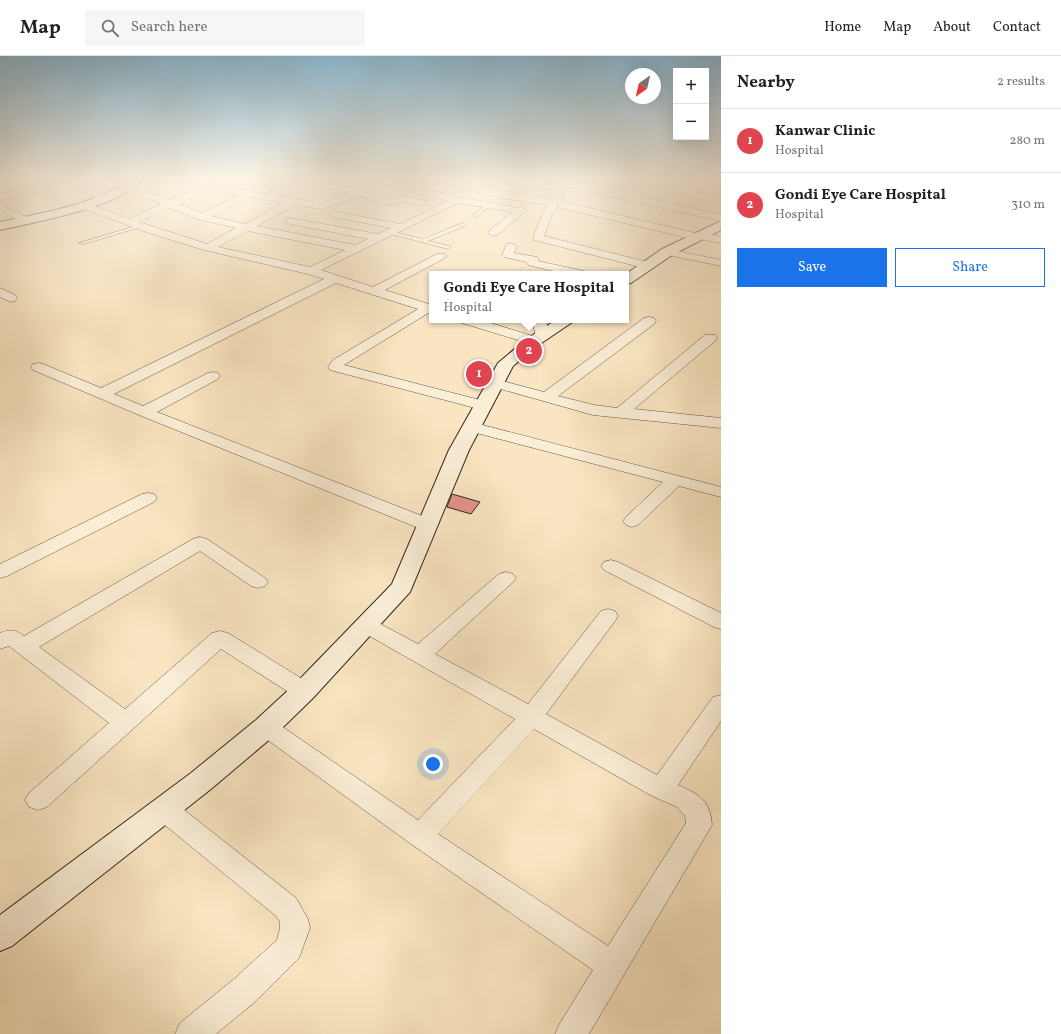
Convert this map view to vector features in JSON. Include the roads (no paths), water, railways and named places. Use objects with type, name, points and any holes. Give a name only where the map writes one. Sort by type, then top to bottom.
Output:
[{"type":"street","points":[[138,225],[208,248],[311,271],[429,309]]},
{"type":"street","points":[[177,238],[199,225]]},
{"type":"street","points":[[210,225],[245,227],[357,249]]},
{"type":"street","points":[[208,248],[250,225]]},
{"type":"street","points":[[309,225],[379,238]]},
{"type":"street","points":[[385,225],[401,228]]},
{"type":"street","points":[[311,271],[408,225]]},
{"type":"street","points":[[493,233],[504,225]]},
{"type":"street","points":[[532,265],[538,238],[546,225]]},
{"type":"street","points":[[648,225],[721,240]]},
{"type":"street","points":[[629,278],[665,254],[721,225]]},
{"type":"street","points":[[538,238],[648,265]]},
{"type":"street","points":[[510,246],[508,255],[532,265],[564,271]]},
{"type":"street","points":[[374,291],[444,252]]},
{"type":"street","points":[[647,252],[721,263]]},
{"type":"street","points":[[101,394],[334,279]]},
{"type":"street","points":[[0,292],[11,298]]},
{"type":"street","points":[[429,310],[335,366],[340,369],[400,385],[483,405]]},
{"type":"street","points":[[547,397],[649,321]]},
{"type":"street","points":[[485,323],[538,332]]},
{"type":"street","points":[[0,935],[201,781],[266,727],[304,691],[402,587],[459,450],[506,363],[538,332],[559,323]]},
{"type":"street","points":[[620,413],[710,338]]},
{"type":"street","points":[[38,367],[144,412],[428,525]]},
{"type":"street","points":[[144,412],[214,376]]},
{"type":"street","points":[[495,383],[594,410],[721,423]]},
{"type":"street","points":[[471,427],[721,492]]},
{"type":"street","points":[[632,521],[676,480]]},
{"type":"street","points":[[0,572],[148,498]]},
{"type":"street","points":[[24,646],[200,543],[258,582]]},
{"type":"street","points":[[611,566],[721,622]]},
{"type":"street","points":[[420,655],[506,578]]},
{"type":"street","points":[[420,836],[531,717],[608,616]]},
{"type":"street","points":[[366,625],[661,789],[686,800],[693,805],[698,812],[699,825],[571,1034]]},
{"type":"street","points":[[0,642],[11,637],[125,722]]},
{"type":"street","points":[[38,800],[220,638],[304,691]]},
{"type":"street","points":[[661,789],[721,703]]},
{"type":"street","points":[[266,727],[420,836],[612,966]]},
{"type":"street","points":[[164,809],[286,906],[294,919],[296,928],[288,948],[245,990],[191,1034]]},
{"type":"lane","points":[[82,243],[134,225]]},
{"type":"lane","points":[[422,241],[463,225]]},
{"type":"lane","points":[[390,233],[422,241],[444,252]]},
{"type":"place","name":"Gondi Eye Care Hospital","points":[[529,351]]},
{"type":"place","name":"Kanwar Clinic","points":[[479,374]]}]
